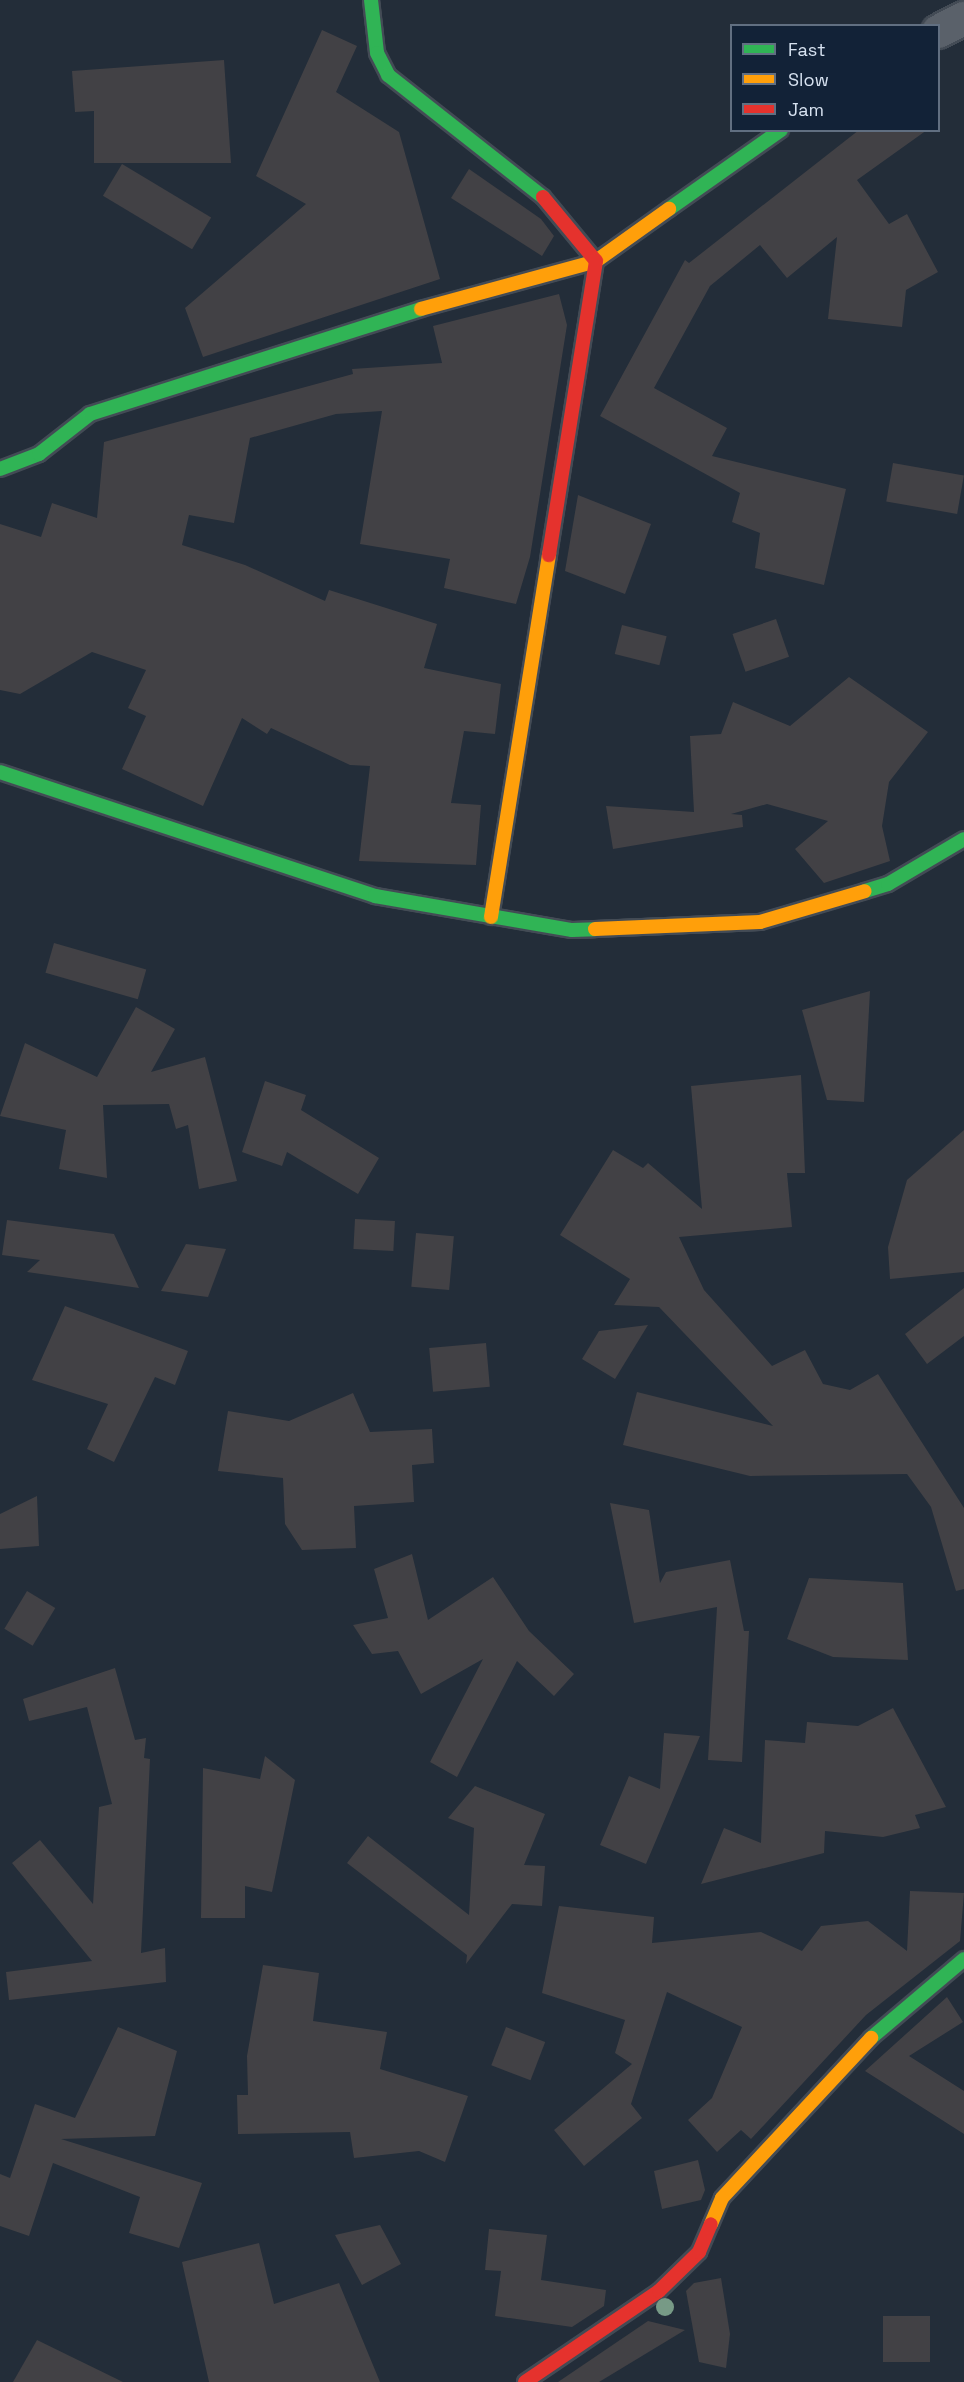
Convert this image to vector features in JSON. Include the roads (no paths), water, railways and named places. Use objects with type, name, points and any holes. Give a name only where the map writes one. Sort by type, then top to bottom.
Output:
[{"type":"street","points":[[371,0],[377,53],[388,75],[555,206],[597,261],[491,917]]},
{"type":"street","points":[[940,30],[964,18]]},
{"type":"street","points":[[0,469],[39,454],[90,414],[126,401],[463,296],[597,261],[778,132]]},
{"type":"street","points":[[0,772],[375,896],[572,930],[760,922],[888,884],[964,839]]},
{"type":"street","points":[[525,2382],[659,2291],[699,2252],[722,2198],[880,2028],[964,1959]]}]
